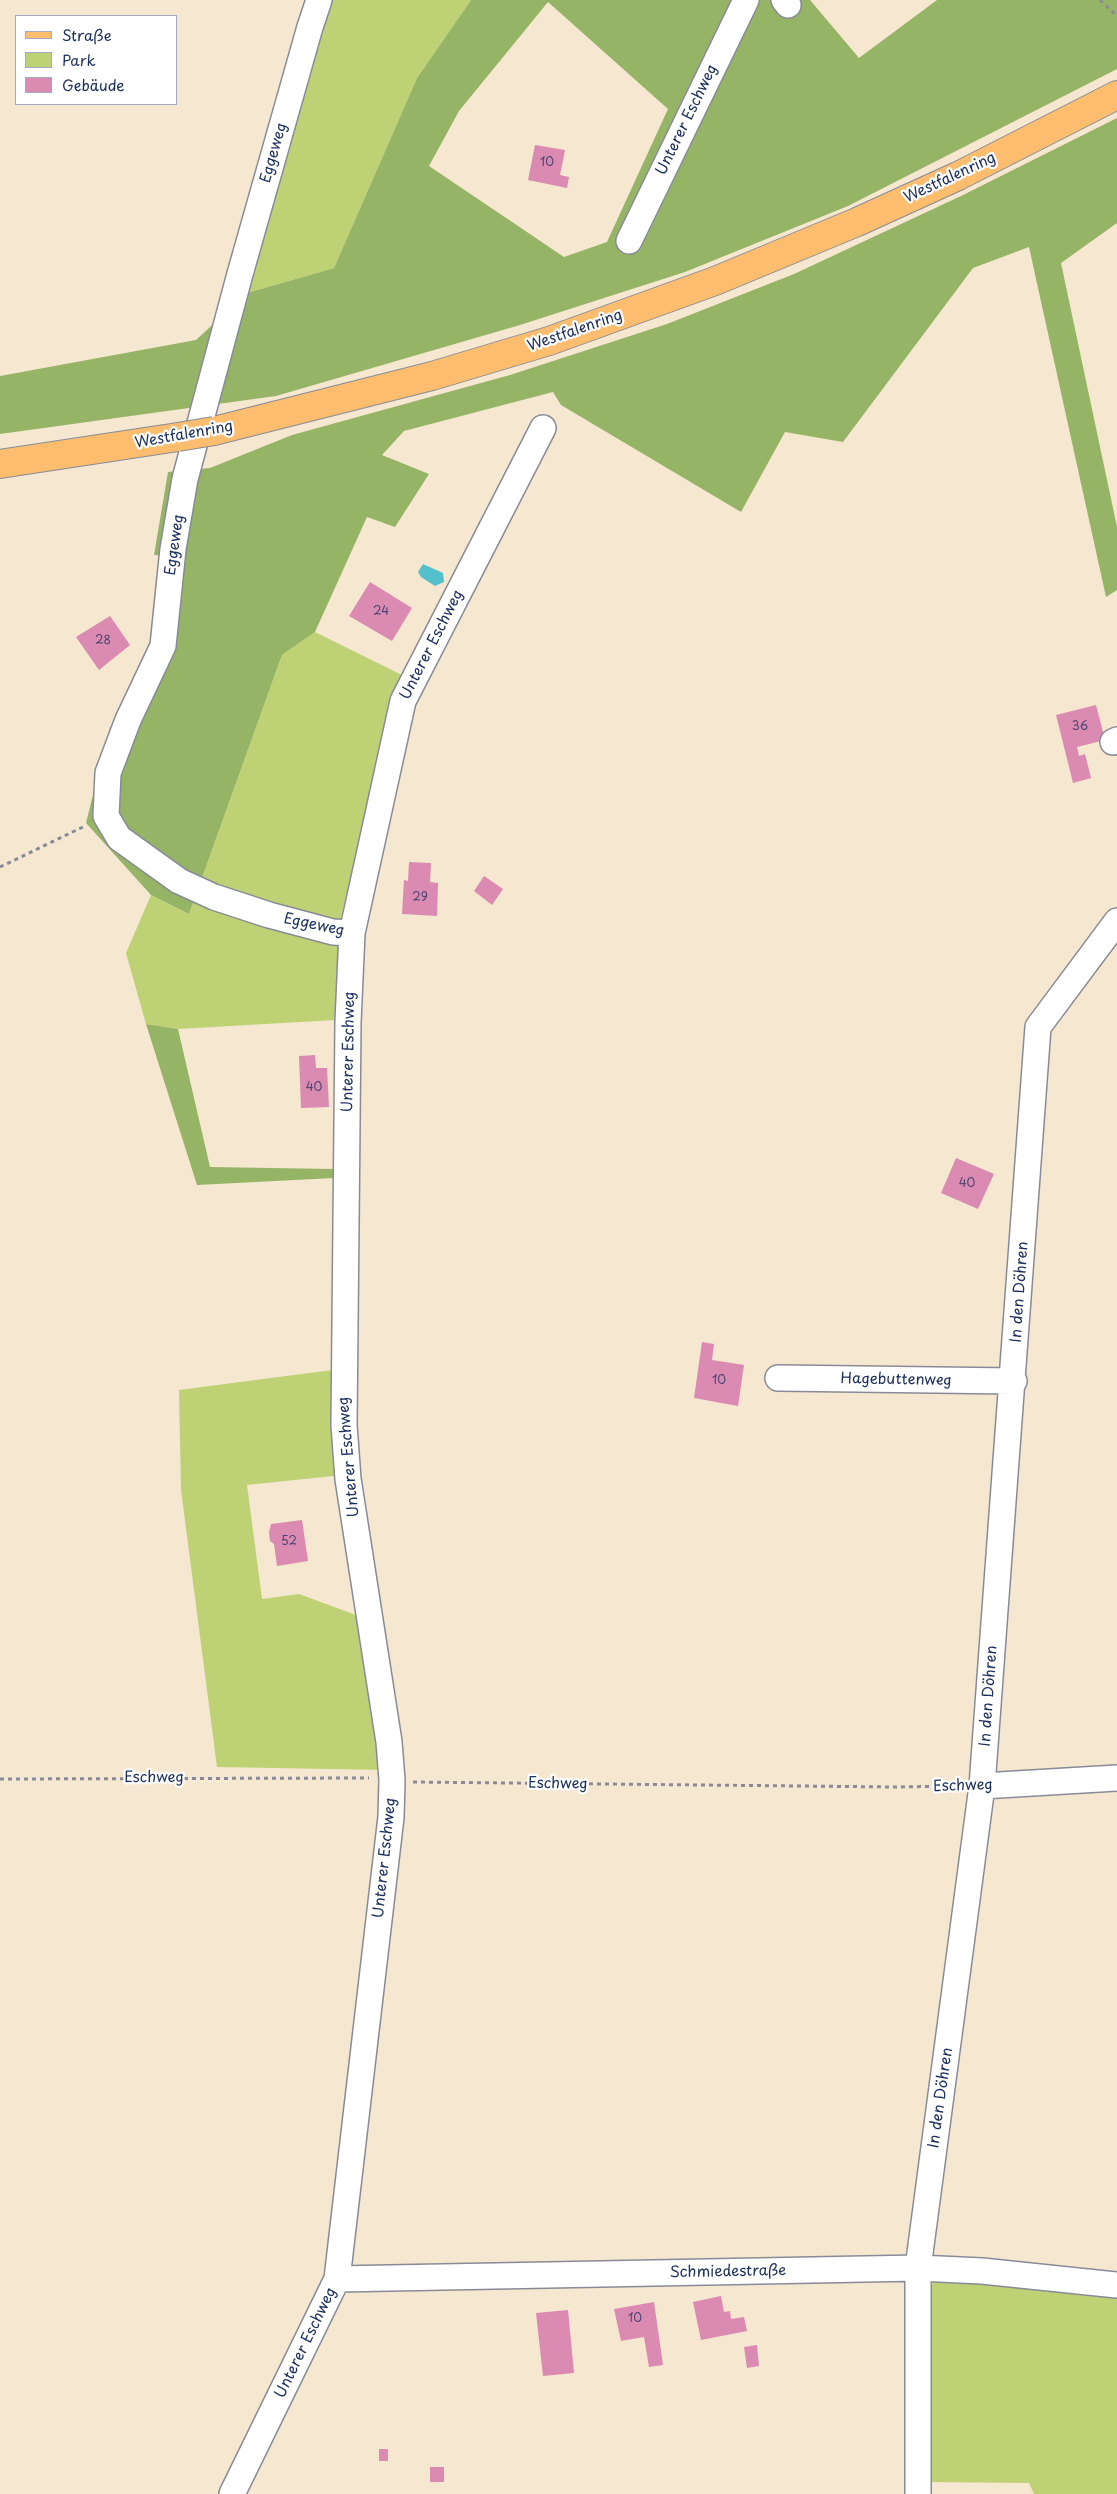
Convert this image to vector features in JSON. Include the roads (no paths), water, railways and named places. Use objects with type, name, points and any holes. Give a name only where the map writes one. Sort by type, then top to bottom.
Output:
[{"type":"main road","name":"Westfalenring","points":[[0,464],[214,430],[293,412],[549,341],[715,281],[857,222],[958,176],[1117,95]]},
{"type":"street","name":"Eggeweg","points":[[319,0],[240,274],[186,479],[173,550],[163,646],[128,720],[108,773],[106,816],[119,838],[179,881],[214,897],[269,915],[333,932],[352,933]]},
{"type":"street","name":"Unterer Eschweg","points":[[629,241],[746,0]]},
{"type":"street","name":"Unterer Eschweg","points":[[232,2494],[337,2280],[391,1817],[392,1780],[389,1742],[348,1479],[344,1426],[348,1022],[352,933],[403,701],[543,428]]},
{"type":"street","name":"In den Döhren","points":[[918,2494],[918,2268],[982,1786],[1014,1381],[1038,1027],[1117,921]]},
{"type":"street","name":"Hagebuttenweg","points":[[778,1378],[1014,1381]]},
{"type":"street","name":"Eschweg","points":[[982,1786],[1117,1778]]},
{"type":"street","name":"Schmiedestraße","points":[[337,2280],[918,2268],[982,2271],[1117,2285]]},
{"type":"water","points":[[423,564],[443,573],[444,582],[435,586],[421,577],[418,572]]}]
